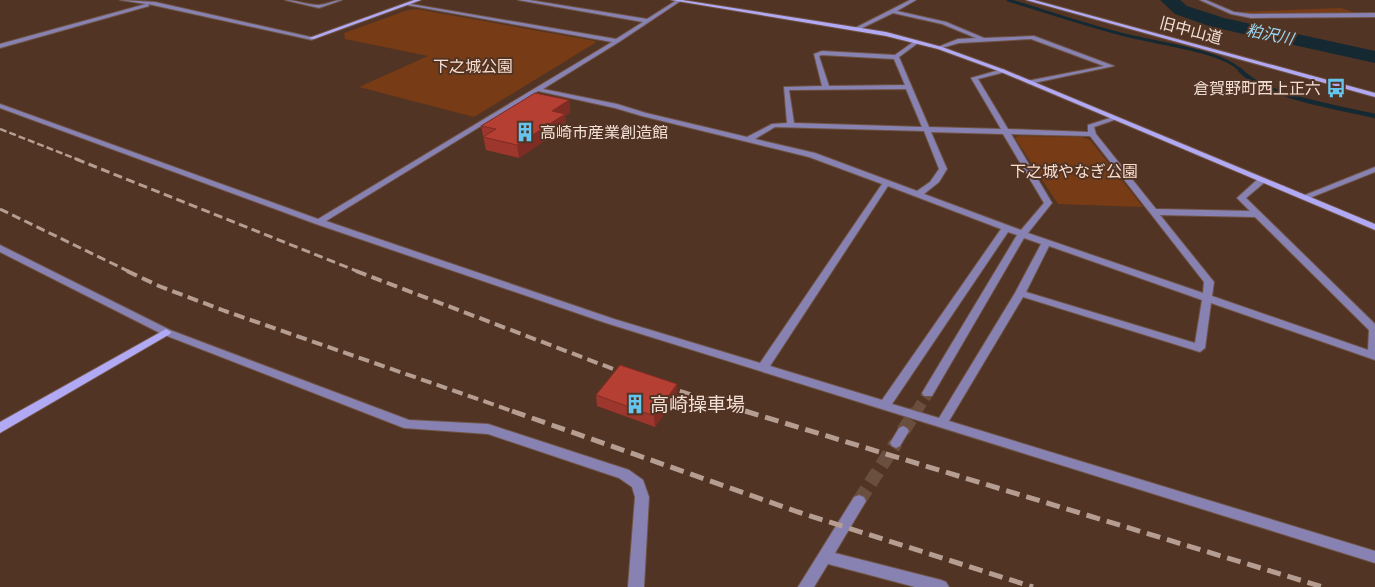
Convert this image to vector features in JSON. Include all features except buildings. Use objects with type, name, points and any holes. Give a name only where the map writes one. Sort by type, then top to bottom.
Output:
[{"type":"street","points":[[122,0],[155,3],[312,38],[419,0]]},
{"type":"street","points":[[0,46],[165,0]]},
{"type":"street","points":[[287,0],[319,7],[340,0]]},
{"type":"street","points":[[520,0],[647,21]]},
{"type":"street","points":[[319,222],[617,41],[677,0],[858,28],[940,48],[1029,82],[1375,227]]},
{"type":"street","points":[[858,28],[914,0]]},
{"type":"street","name":"旧中山道","points":[[1028,0],[1375,95]]},
{"type":"street","points":[[1202,0],[1234,13],[1251,16],[1375,15]]},
{"type":"street","points":[[408,4],[617,41]]},
{"type":"street","points":[[892,11],[944,23],[985,40]]},
{"type":"street","points":[[940,48],[958,41],[1032,37],[1111,66],[1029,82]]},
{"type":"street","points":[[826,87],[816,54],[896,57],[916,42]]},
{"type":"street","points":[[896,57],[943,169],[942,175],[927,190],[918,194]]},
{"type":"street","points":[[928,393],[1022,234],[1029,228],[1048,203],[974,78],[1002,71]]},
{"type":"street","points":[[791,126],[786,88],[909,87]]},
{"type":"street","points":[[536,89],[617,106],[644,115],[812,155],[1046,243],[1374,356],[1374,329],[1241,198],[1262,180]]},
{"type":"street","points":[[0,106],[319,222],[610,321],[1375,557]]},
{"type":"street","points":[[1020,293],[1200,348],[1208,282],[1092,134],[1090,126],[1115,118]]},
{"type":"street","points":[[750,139],[774,125],[1092,134]]},
{"type":"street","points":[[1304,197],[1375,169]]},
{"type":"street","points":[[763,368],[887,182]]},
{"type":"street","points":[[1153,212],[1257,214]]},
{"type":"street","points":[[885,405],[1006,228]]},
{"type":"street","points":[[941,424],[1020,293],[1046,243]]},
{"type":"street","points":[[0,248],[166,332],[408,425],[488,429],[624,474],[638,484],[642,497],[636,587]]},
{"type":"street","points":[[0,428],[166,332]]},
{"type":"street","points":[[896,443],[903,431]]},
{"type":"street","points":[[806,587],[859,502]]},
{"type":"street","points":[[824,557],[941,587]]},
{"type":"green space","points":[[1341,8],[1356,13],[1254,14],[1239,12]]},
{"type":"green space","name":"下之城公園","points":[[416,9],[595,41],[595,43],[474,117],[359,87],[428,56],[345,39],[344,33],[408,10]]},
{"type":"green space","name":"下之城やなぎ公園","points":[[1019,136],[1082,137],[1090,140],[1143,207],[1058,204],[1015,138]]},
{"type":"waterway","points":[[1008,0],[1114,32],[1205,53],[1220,58],[1241,71]]},
{"type":"waterway","name":"粕沢川","points":[[1169,0],[1181,10],[1219,23],[1375,57]]},
{"type":"waterway","points":[[1240,70],[1251,79],[1284,94],[1323,105],[1375,116]]},
{"type":"tunnel","points":[[916,412],[928,393]]},
{"type":"tunnel","points":[[903,431],[916,411]]},
{"type":"tunnel","points":[[859,501],[896,443]]},
{"type":"railway","points":[[0,129],[79,160]]},
{"type":"railway","points":[[76,159],[359,272]]},
{"type":"railway","points":[[0,209],[130,272]]},
{"type":"railway","points":[[127,271],[159,286],[225,311],[515,412]]},
{"type":"railway","points":[[356,271],[629,375]]},
{"type":"railway","points":[[664,386],[749,412]]},
{"type":"railway","points":[[512,411],[798,512],[1033,587]]},
{"type":"railway","points":[[745,411],[1323,587]]},
{"type":"place","name":"倉賀野町西上正六","points":[[1336,88]]},
{"type":"place","name":"高崎市産業創造館","points":[[525,132]]},
{"type":"place","name":"高崎操車場","points":[[635,404]]}]
